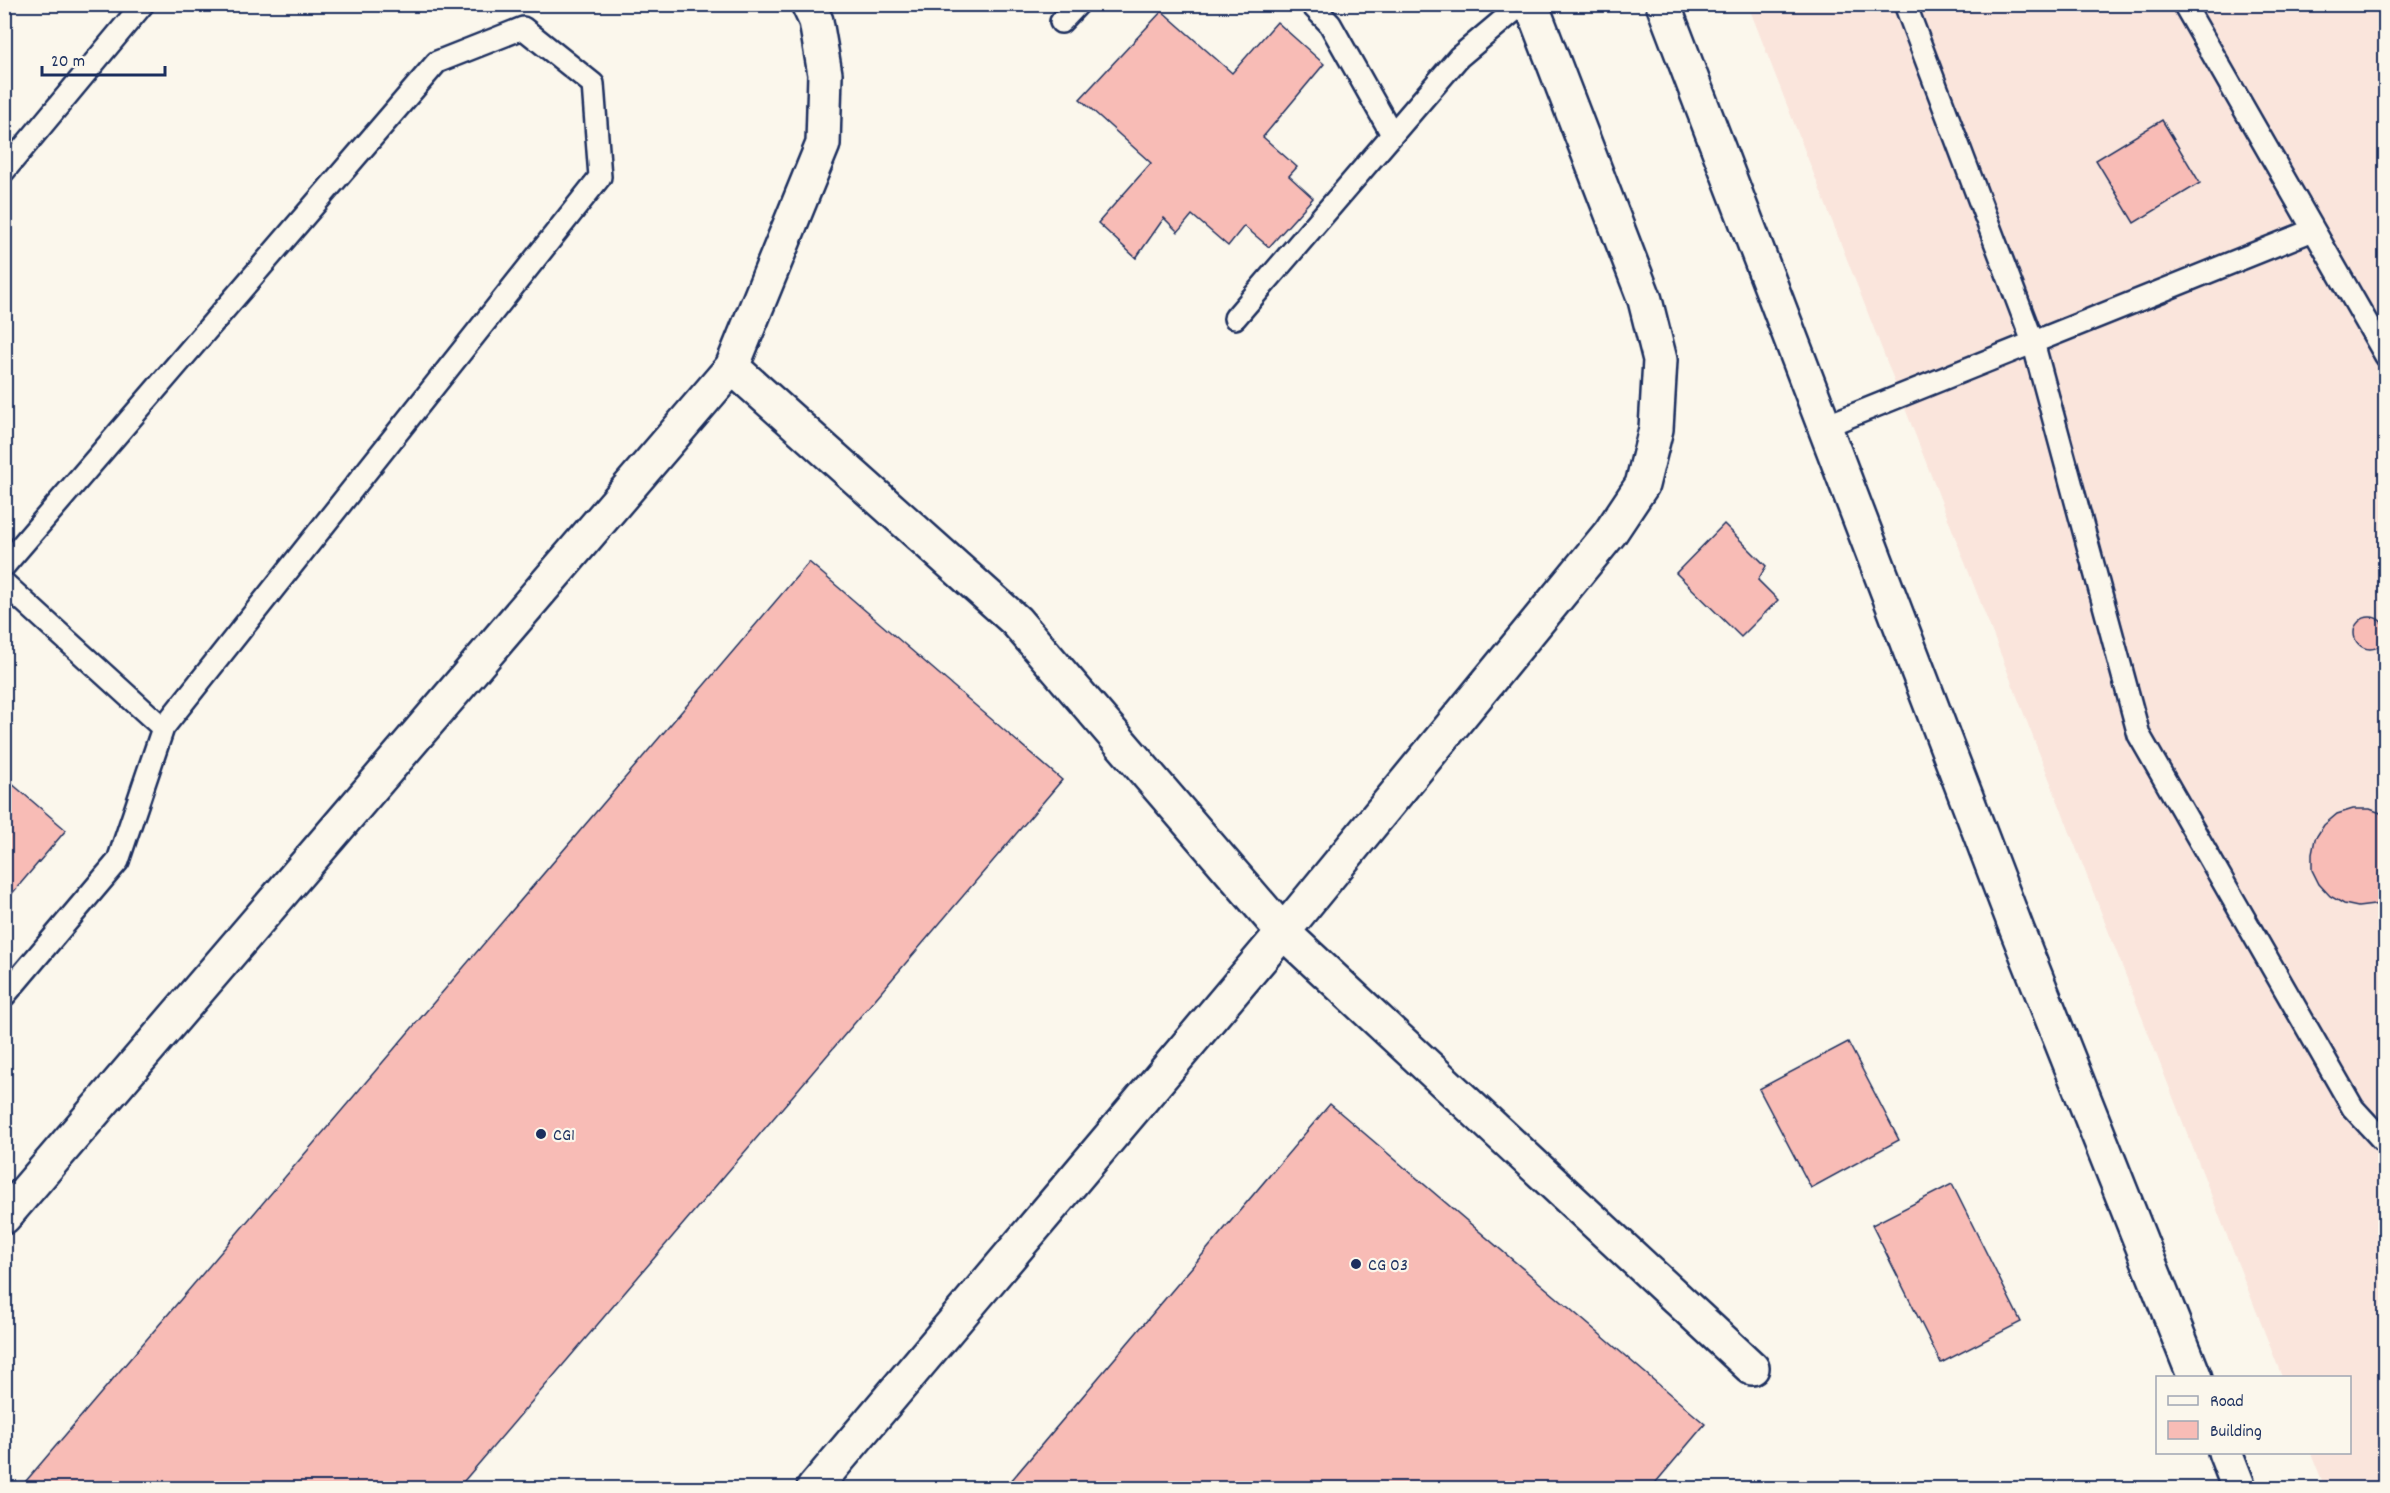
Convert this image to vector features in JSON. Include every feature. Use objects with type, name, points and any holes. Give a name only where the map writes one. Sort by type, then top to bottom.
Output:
[{"type":"street","points":[[4,1217],[732,367],[823,144],[825,74],[816,21],[808,4]]},
{"type":"street","points":[[814,1488],[1283,932],[1610,533],[1642,485],[1656,429],[1660,360],[1644,300],[1531,4]]},
{"type":"street","points":[[1663,4],[2017,930],[2195,1376]]},
{"type":"street","points":[[732,367],[1016,621],[1283,932],[1752,1368]]},
{"type":"street","points":[[2225,1454],[2239,1488]]},
{"type":"lane","points":[[4,171],[143,4]]},
{"type":"lane","points":[[1061,22],[1078,4]]},
{"type":"lane","points":[[1311,4],[1330,24],[1392,134]]},
{"type":"lane","points":[[1235,318],[1459,57],[1522,4]]},
{"type":"lane","points":[[1905,4],[2033,342],[2139,735],[2352,1108],[2385,1144]]},
{"type":"lane","points":[[2184,4],[2385,356]]},
{"type":"lane","points":[[4,566],[437,62],[523,28],[593,84],[600,177],[163,728],[118,861],[4,996]]},
{"type":"lane","points":[[1823,427],[2313,230]]},
{"type":"lane","points":[[4,583],[163,728]]},
{"type":"shaded area","points":[[1748,5],[2385,5],[2385,1488],[2325,1488],[2311,1454],[2351,1454],[2351,1376],[2282,1376]]},
{"type":"building","points":[[1162,11],[1232,73],[1277,22],[1324,64],[1263,137],[1297,167],[1289,176],[1313,198],[1269,247],[1244,226],[1228,246],[1192,215],[1178,232],[1164,218],[1136,258],[1098,223],[1151,163],[1080,99]]},
{"type":"building","points":[[2162,120],[2200,183],[2134,223],[2096,160]]},
{"type":"building","points":[[1724,524],[1766,566],[1758,580],[1778,600],[1741,637],[1676,573]]},
{"type":"building","name":"CG1","points":[[809,562],[1062,780],[458,1488],[20,1488]]},
{"type":"building","points":[[2370,617],[2381,622],[2386,633],[2381,644],[2370,649],[2359,644],[2354,633],[2359,622]]},
{"type":"building","points":[[4,777],[66,830],[4,903]]},
{"type":"building","points":[[2353,809],[2370,809],[2386,815],[2386,900],[2374,905],[2358,907],[2344,904],[2330,896],[2319,884],[2312,870],[2315,839],[2324,825],[2337,814]]},
{"type":"building","points":[[1848,1042],[1899,1140],[1811,1188],[1759,1089]]},
{"type":"building","name":"CG 03","points":[[1330,1104],[1705,1424],[1651,1488],[1005,1488]]},
{"type":"building","points":[[1952,1184],[2021,1322],[1941,1363],[1872,1225]]},
{"type":"place","name":"CG1","points":[[541,1134]]},
{"type":"place","name":"CG 03","points":[[1356,1264]]}]
